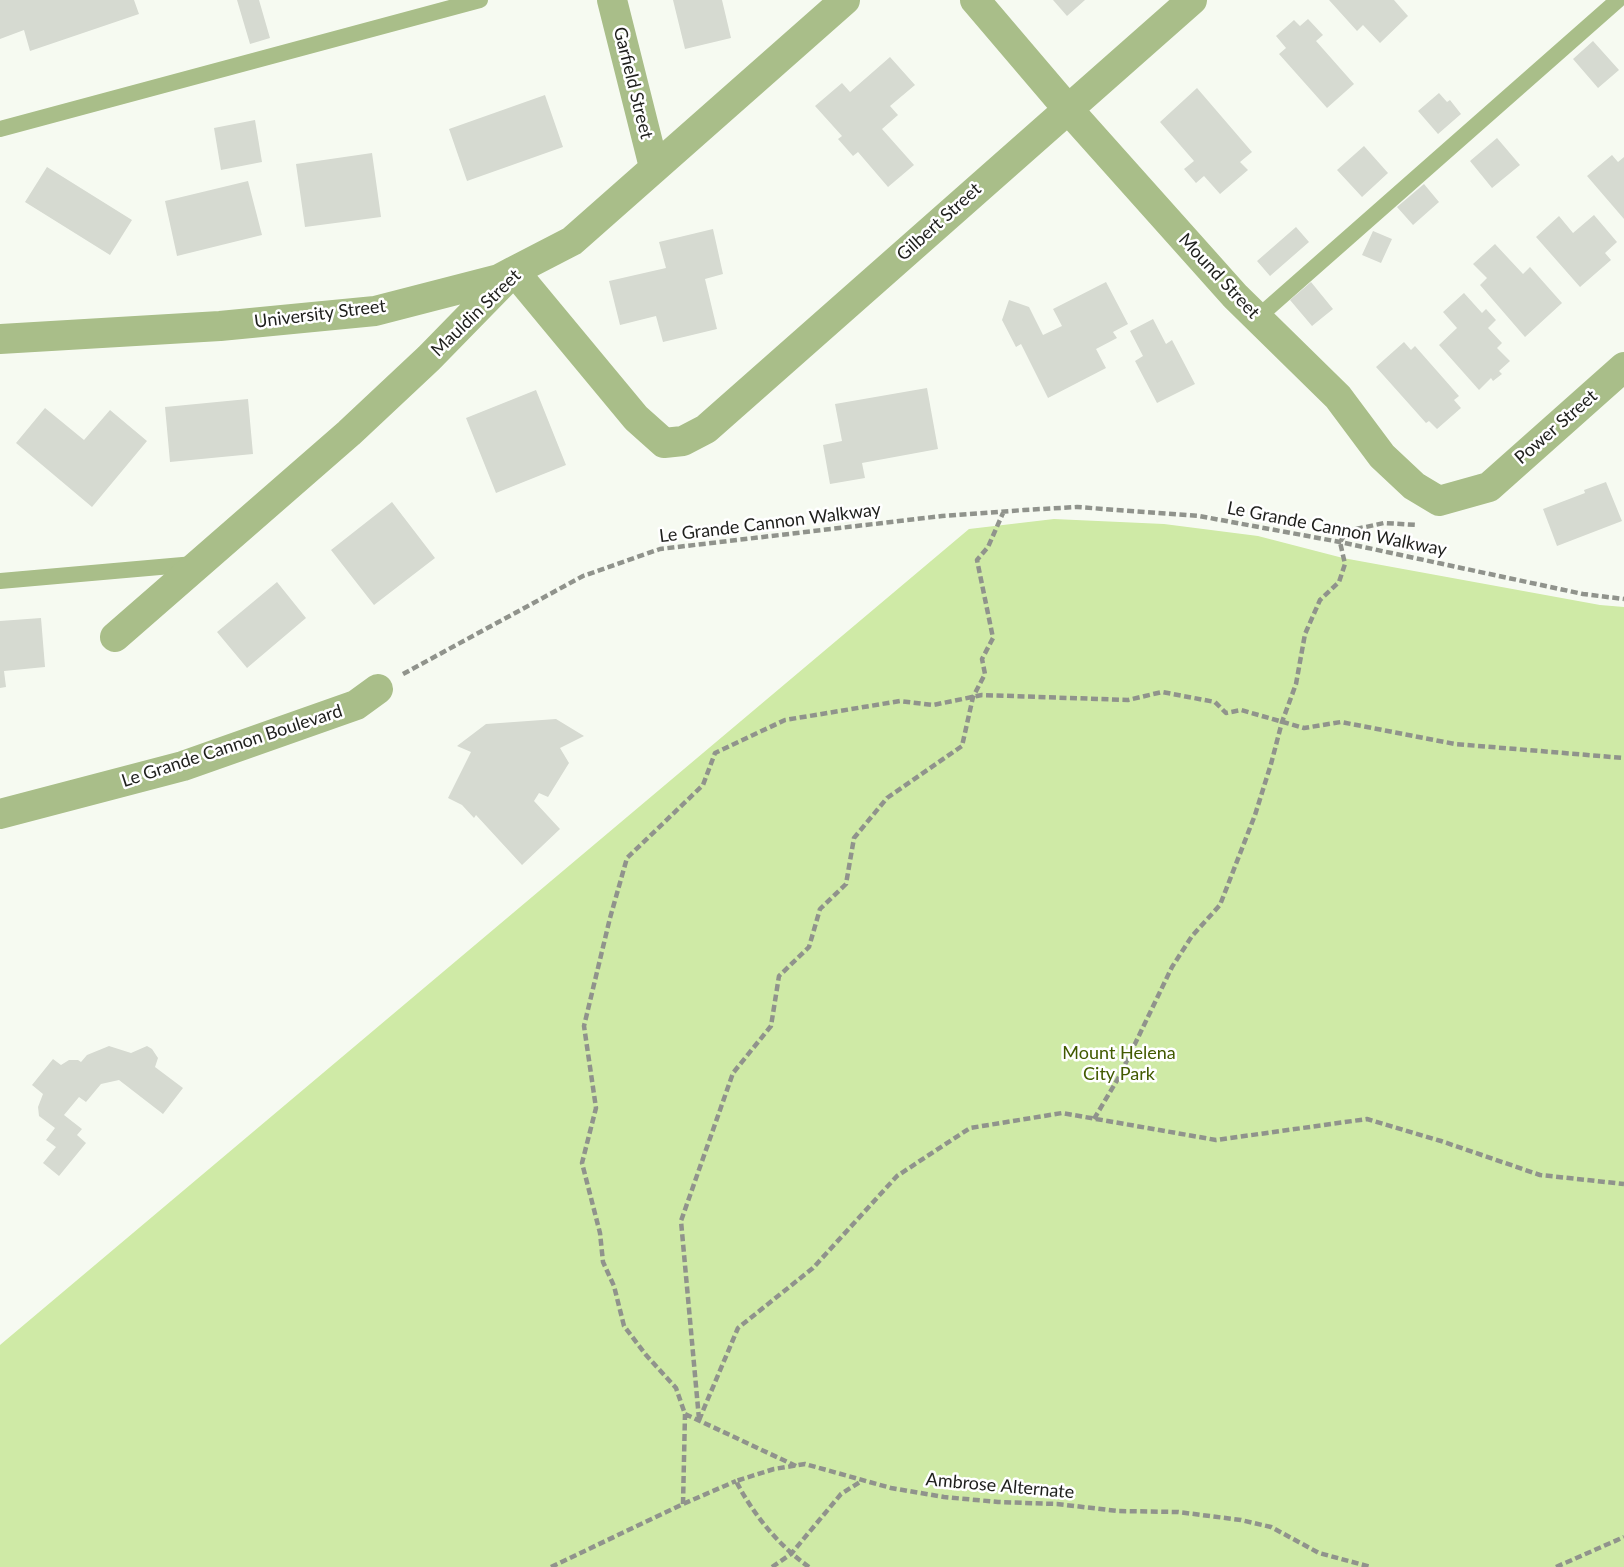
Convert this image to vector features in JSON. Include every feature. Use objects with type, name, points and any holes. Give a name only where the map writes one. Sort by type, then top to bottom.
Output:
[{"type":"street","name":"Garfield Street","points":[[612,0],[654,167]]},
{"type":"street","name":"Mauldin Street","points":[[115,637],[349,433],[429,358],[514,271],[572,241],[845,0]]},
{"type":"street","name":"Mound Street","points":[[975,0],[1067,108],[1235,296],[1338,397],[1382,456],[1414,486],[1439,501]]},
{"type":"street","name":"Gilbert Street","points":[[514,271],[636,418],[664,443],[683,440],[706,429],[1192,0]]},
{"type":"street","name":"University Street","points":[[0,339],[220,326],[375,311],[499,279],[514,271]]},
{"type":"street","name":"Power Street","points":[[1439,501],[1489,486],[1624,367]]},
{"type":"street","name":"Le Grande Cannon Boulevard","points":[[0,814],[183,765],[356,705],[378,689]]},
{"type":"lane","points":[[0,129],[480,0]]},
{"type":"lane","points":[[1257,318],[1618,0]]},
{"type":"lane","points":[[0,581],[200,563]]},
{"type":"path","points":[[1094,1119],[1119,1077],[1172,967],[1192,936],[1220,905],[1255,815],[1296,684],[1305,634],[1320,600],[1339,582],[1345,564],[1340,542],[1347,531],[1384,523],[1423,525],[1433,522],[1438,515],[1439,501]]},
{"type":"path","name":"Le Grande Cannon Walkway","points":[[378,689],[583,576],[660,549],[943,516],[1077,507],[1199,516],[1340,542],[1583,594],[1624,599]]},
{"type":"path","points":[[699,1420],[681,1221],[733,1073],[771,1026],[779,976],[808,947],[820,909],[846,884],[854,838],[887,798],[962,746],[973,697],[985,674],[982,659],[993,638],[976,560],[988,547],[1003,513]]},
{"type":"path","points":[[683,1504],[685,1414],[676,1388],[624,1326],[614,1286],[603,1262],[600,1233],[582,1163],[596,1108],[584,1026],[627,858],[703,785],[715,753],[785,720],[901,701],[933,705],[982,695],[1128,700],[1162,692],[1215,702],[1226,713],[1241,710],[1304,728],[1341,722],[1455,744],[1624,758]]},
{"type":"path","points":[[699,1420],[738,1328],[813,1268],[897,1176],[970,1128],[1062,1113],[1216,1140],[1367,1119],[1441,1140],[1540,1175],[1624,1184]]},
{"type":"path","points":[[685,1414],[796,1465]]},
{"type":"path","name":"Ambrose Alternate","points":[[551,1567],[736,1481],[774,1469],[805,1464],[891,1488],[944,1497],[998,1502],[1057,1503],[1118,1511],[1178,1512],[1241,1520],[1271,1527],[1320,1553],[1371,1567]]},
{"type":"path","points":[[772,1567],[791,1554],[841,1494],[863,1480]]},
{"type":"path","points":[[736,1481],[747,1504],[791,1554],[808,1567]]},
{"type":"path","points":[[1556,1567],[1624,1537]]},
{"type":"green space","name":"Mount Helena City Park","points":[[1054,519],[1164,524],[1258,536],[1343,558],[1600,605],[1624,607],[1624,1567],[0,1567],[0,1345],[969,529]]},
{"type":"building","points":[[0,0],[134,0],[139,14],[30,51],[24,30],[0,39]]},
{"type":"building","points":[[237,0],[259,0],[270,38],[250,44]]},
{"type":"building","points":[[673,0],[722,0],[731,38],[685,49]]},
{"type":"building","points":[[1053,0],[1085,0],[1067,16]]},
{"type":"building","points":[[1329,0],[1394,0],[1408,16],[1380,43],[1363,25],[1357,31]]},
{"type":"building","points":[[1308,19],[1323,35],[1316,41],[1354,84],[1327,108],[1279,54],[1286,48],[1276,36],[1294,20],[1300,26]]},
{"type":"building","points":[[1593,41],[1619,70],[1598,88],[1573,59]]},
{"type":"building","points":[[890,57],[915,85],[890,106],[898,115],[882,129],[914,165],[888,187],[858,152],[853,156],[838,139],[842,136],[815,106],[842,83],[850,92]]},
{"type":"building","points":[[1197,88],[1252,152],[1240,162],[1248,170],[1220,194],[1204,176],[1196,183],[1184,169],[1194,161],[1160,122]]},
{"type":"building","points":[[1439,93],[1447,102],[1450,100],[1461,114],[1438,134],[1418,111]]},
{"type":"building","points":[[545,95],[563,147],[467,181],[449,129]]},
{"type":"building","points":[[255,120],[262,162],[221,170],[214,128]]},
{"type":"building","points":[[1497,138],[1520,165],[1492,188],[1470,161]]},
{"type":"building","points":[[1364,146],[1388,173],[1362,197],[1337,170]]},
{"type":"building","points":[[372,153],[381,217],[305,227],[296,164]]},
{"type":"building","points":[[1612,155],[1618,162],[1624,157],[1624,219],[1587,176]]},
{"type":"building","points":[[47,167],[132,220],[110,255],[25,202]]},
{"type":"building","points":[[248,181],[262,235],[177,256],[165,201]]},
{"type":"building","points":[[1424,184],[1439,202],[1413,225],[1397,207]]},
{"type":"building","points":[[1594,215],[1617,242],[1605,253],[1611,260],[1580,287],[1536,237],[1559,216],[1573,233]]},
{"type":"building","points":[[1296,227],[1309,242],[1270,276],[1257,261]]},
{"type":"building","points":[[713,229],[723,274],[705,279],[717,329],[663,342],[656,316],[620,325],[609,281],[666,268],[659,242]]},
{"type":"building","points":[[1373,231],[1392,239],[1381,263],[1362,255]]},
{"type":"building","points":[[1495,244],[1523,274],[1530,267],[1562,303],[1525,337],[1480,285],[1487,278],[1473,264]]},
{"type":"building","points":[[1106,282],[1128,324],[1113,332],[1117,338],[1096,349],[1106,368],[1048,398],[1021,344],[1016,347],[1002,320],[1009,300],[1029,307],[1043,335],[1062,326],[1053,309]]},
{"type":"building","points":[[1311,282],[1333,309],[1312,326],[1290,300]]},
{"type":"building","points":[[1464,293],[1482,313],[1486,309],[1496,320],[1488,328],[1502,343],[1497,348],[1510,361],[1499,371],[1502,374],[1493,381],[1491,378],[1479,390],[1439,345],[1457,328],[1443,312]]},
{"type":"building","points":[[1153,319],[1166,344],[1172,340],[1195,384],[1157,403],[1135,361],[1143,356],[1130,331]]},
{"type":"building","points":[[1404,342],[1411,350],[1415,346],[1459,396],[1454,400],[1461,408],[1437,429],[1429,421],[1426,423],[1376,367]]},
{"type":"building","points":[[927,388],[938,449],[862,463],[865,478],[830,484],[823,445],[842,441],[835,404]]},
{"type":"building","points":[[536,390],[566,465],[496,493],[466,418]]},
{"type":"building","points":[[248,399],[253,454],[170,462],[165,407]]},
{"type":"building","points":[[45,408],[84,440],[110,410],[147,441],[92,507],[16,443]]},
{"type":"building","points":[[1606,482],[1622,521],[1557,546],[1543,509]]},
{"type":"building","points":[[392,502],[435,558],[374,605],[331,550]]},
{"type":"building","points":[[277,582],[306,618],[247,668],[217,632]]},
{"type":"building","points":[[41,618],[45,667],[4,671],[6,687],[0,688],[0,621]]},
{"type":"building","points":[[556,719],[584,736],[560,748],[569,763],[548,797],[539,793],[534,801],[560,829],[522,865],[476,815],[474,818],[462,805],[448,798],[471,752],[457,746],[486,724]]},
{"type":"building","points":[[109,1046],[131,1053],[147,1046],[158,1058],[155,1067],[183,1088],[163,1114],[119,1080],[101,1084],[86,1102],[79,1097],[64,1115],[82,1129],[77,1135],[86,1143],[59,1176],[43,1163],[56,1147],[46,1140],[55,1128],[39,1116],[38,1107],[43,1094],[32,1085],[53,1059],[61,1065],[69,1060],[81,1062],[87,1055]]}]
